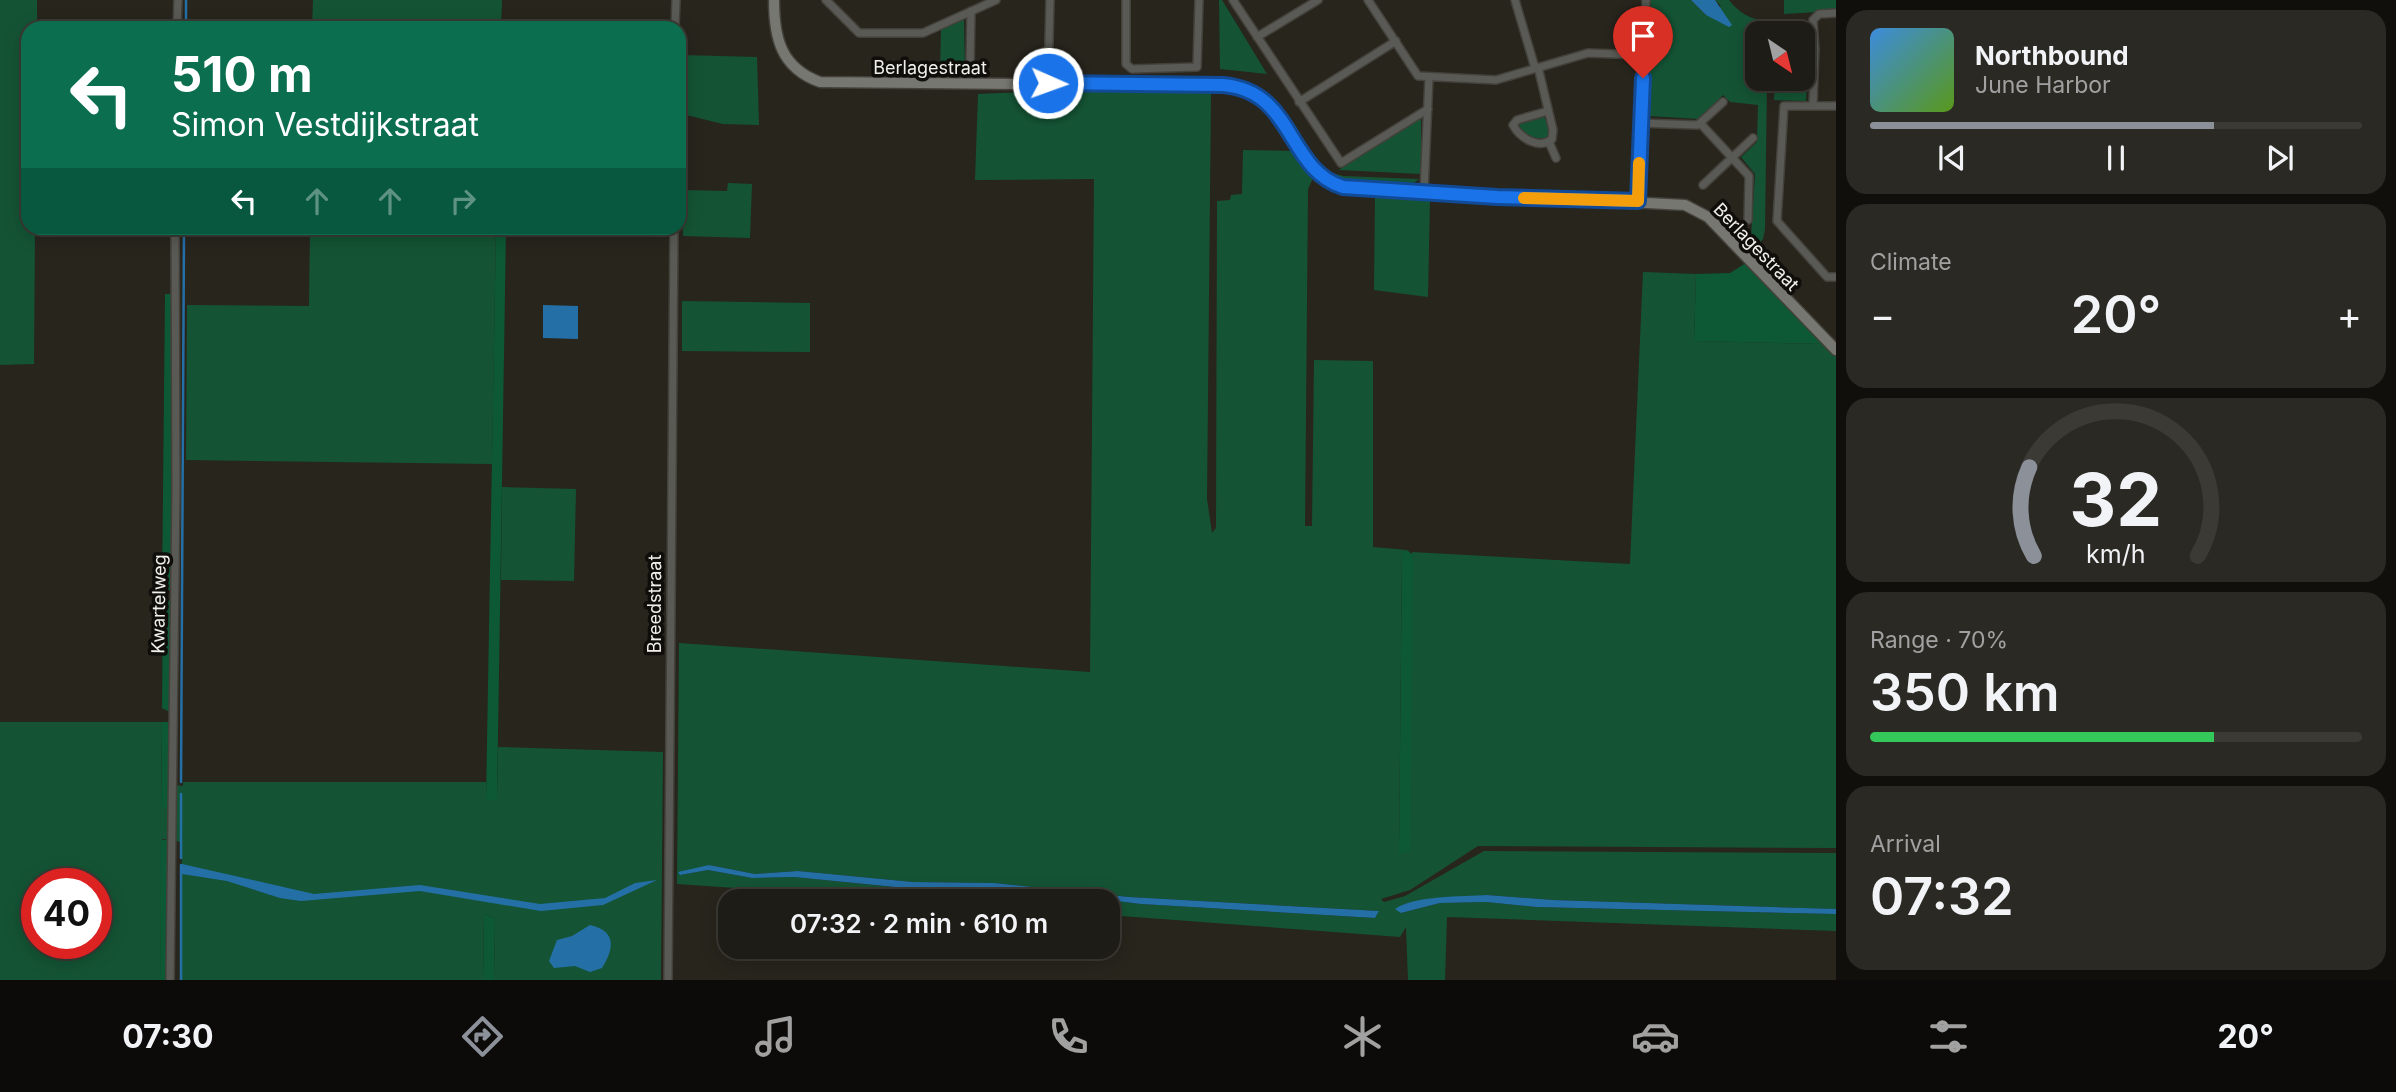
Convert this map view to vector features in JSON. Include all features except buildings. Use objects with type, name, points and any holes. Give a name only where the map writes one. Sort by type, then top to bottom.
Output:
[{"type":"street","points":[[177,21],[178,0]]},
{"type":"street","points":[[675,21],[676,0]]},
{"type":"street","name":"Berlagestraat","points":[[774,0],[777,42],[794,68],[820,82],[1223,85],[1246,89],[1272,105],[1314,168],[1330,181],[1354,189],[1685,205],[1708,217],[1836,350]]},
{"type":"street","points":[[826,0],[859,33],[923,33],[996,0]]},
{"type":"street","points":[[1048,83],[1050,0]]},
{"type":"street","points":[[1126,0],[1128,68],[1197,67],[1199,0]]},
{"type":"street","points":[[1233,0],[1341,163],[1428,109]]},
{"type":"street","points":[[1257,37],[1318,0]]},
{"type":"street","points":[[1368,0],[1418,76],[1496,80],[1588,52],[1644,55]]},
{"type":"street","points":[[1515,0],[1553,130],[1549,142],[1556,158]]},
{"type":"street","points":[[1638,201],[1646,0]]},
{"type":"street","points":[[970,65],[971,11]]},
{"type":"street","points":[[1813,105],[1813,20],[1814,16],[1836,13]]},
{"type":"street","points":[[1299,102],[1396,41]]},
{"type":"street","points":[[1424,192],[1429,77]]},
{"type":"street","points":[[1640,123],[1697,125],[1723,102]]},
{"type":"street","points":[[1836,106],[1790,104],[1784,106],[1781,111],[1777,221],[1827,276],[1836,277]]},
{"type":"street","points":[[1548,111],[1517,120],[1513,125],[1527,139],[1538,143],[1549,142]]},
{"type":"street","points":[[1700,123],[1749,176],[1748,220]]},
{"type":"street","points":[[1703,185],[1753,138]]},
{"type":"street","name":"Kwartelweg","points":[[170,980],[176,490],[175,235]]},
{"type":"street","name":"Breedstraat","points":[[668,980],[674,235]]},
{"type":"green space","points":[[0,0],[37,0],[37,21],[21,21],[21,235],[35,235],[34,364],[0,365]]},
{"type":"green space","points":[[313,0],[502,0],[501,21],[312,21]]},
{"type":"green space","points":[[1219,0],[1222,0],[1267,74],[1220,69]]},
{"type":"green space","points":[[1650,0],[1691,0],[1706,15],[1721,6],[1715,0],[1729,0],[1747,16],[1766,21],[1745,21],[1745,91],[1767,91],[1765,229],[1763,239],[1756,246],[1751,238],[1755,174],[1741,157],[1757,142],[1758,105],[1730,102],[1723,95],[1699,119],[1648,116]]},
{"type":"green space","points":[[1784,0],[1836,0],[1836,11],[1784,14]]},
{"type":"green space","points":[[964,19],[965,73],[940,73],[941,29]]},
{"type":"green space","points":[[686,55],[757,57],[759,125],[723,124],[686,115]]},
{"type":"green space","points":[[1095,89],[1211,91],[1207,499],[1212,533],[1216,528],[1217,201],[1230,200],[1231,195],[1242,194],[1243,150],[1297,151],[1314,176],[1308,189],[1305,526],[1312,526],[1314,360],[1373,361],[1373,547],[1407,550],[1402,553],[1399,853],[1412,552],[1630,564],[1643,272],[1696,274],[1694,341],[1824,344],[1836,353],[1836,848],[1478,846],[1410,890],[1381,899],[1384,902],[1405,896],[1484,851],[1836,853],[1836,909],[1553,900],[1487,895],[1405,904],[1401,913],[1440,903],[1486,902],[1536,907],[1836,914],[1836,931],[1447,917],[1445,980],[1408,980],[1406,927],[1400,937],[1120,916],[1120,901],[1375,918],[1379,911],[1129,897],[1120,896],[1120,889],[1052,889],[994,883],[913,882],[798,871],[755,874],[709,865],[680,875],[708,870],[752,878],[794,877],[914,889],[749,889],[677,884],[679,643],[1090,672],[1094,179],[975,180],[978,94]]},
{"type":"green space","points":[[1774,91],[1806,91],[1806,101],[1774,100]]},
{"type":"green space","points":[[1544,117],[1550,127],[1547,139],[1530,137],[1517,125]]},
{"type":"green space","points":[[1421,118],[1421,174],[1339,170],[1347,164]]},
{"type":"green space","points":[[1323,170],[1343,176],[1419,179],[1411,185],[1365,185],[1343,181]]},
{"type":"green space","points":[[728,183],[752,184],[750,238],[683,236],[686,235],[686,190],[727,191]]},
{"type":"green space","points":[[1375,196],[1430,198],[1428,297],[1374,290]]},
{"type":"green space","points":[[310,235],[496,235],[492,464],[186,460],[187,305],[309,306]]},
{"type":"green space","points":[[496,235],[506,235],[497,800],[486,800]]},
{"type":"green space","points":[[1746,263],[1824,344],[1694,341],[1696,274],[1730,273]]},
{"type":"green space","points":[[165,294],[174,294],[172,590],[162,590]]},
{"type":"green space","points":[[682,301],[810,303],[810,352],[682,351]]},
{"type":"green space","points":[[502,487],[576,489],[574,581],[501,580]]},
{"type":"green space","points":[[1407,550],[1413,555],[1410,851],[1399,854],[1402,553]]},
{"type":"green space","points":[[171,600],[170,712],[162,708],[163,603]]},
{"type":"green space","points":[[0,722],[162,722],[161,807],[170,784],[183,786],[183,782],[486,782],[486,799],[497,799],[498,747],[663,752],[661,980],[494,980],[495,918],[484,914],[483,980],[181,980],[182,842],[162,839],[160,980],[0,980]]},
{"type":"green space","points":[[162,722],[170,722],[169,808],[161,808]]},
{"type":"green space","points":[[161,840],[169,840],[168,980],[160,980]]},
{"type":"green space","points":[[484,914],[495,918],[494,980],[483,980]]},
{"type":"water","points":[[1691,0],[1715,0],[1732,25],[1729,27],[1706,15]]},
{"type":"water","points":[[543,305],[578,306],[578,339],[543,338]]},
{"type":"water","points":[[182,864],[314,894],[420,885],[540,904],[605,898],[635,883],[657,880],[603,905],[541,911],[420,891],[301,901],[280,898],[227,881],[182,874]]},
{"type":"water","points":[[709,865],[755,874],[798,871],[913,882],[994,883],[1052,889],[915,889],[794,877],[752,878],[708,870],[680,875],[678,872]]},
{"type":"water","points":[[1487,895],[1553,900],[1836,909],[1836,914],[1536,907],[1486,902],[1440,903],[1401,913],[1395,909],[1426,899]]},
{"type":"water","points":[[1120,896],[1379,911],[1375,918],[1120,901]]},
{"type":"water","points":[[590,925],[605,932],[611,942],[602,968],[590,972],[575,966],[554,968],[549,961],[557,940],[572,936]]},
{"type":"waterway","points":[[186,0],[186,21]]},
{"type":"waterway","points":[[181,782],[184,235]]},
{"type":"waterway","points":[[181,794],[181,858]]},
{"type":"waterway","points":[[181,865],[181,980]]},
{"type":"slow traffic","points":[[1524,198],[1638,201],[1639,163]]},
{"type":"route","points":[[1048,83],[1223,85],[1246,89],[1272,105],[1314,168],[1330,181],[1343,187],[1497,197],[1638,201],[1643,78]]}]
